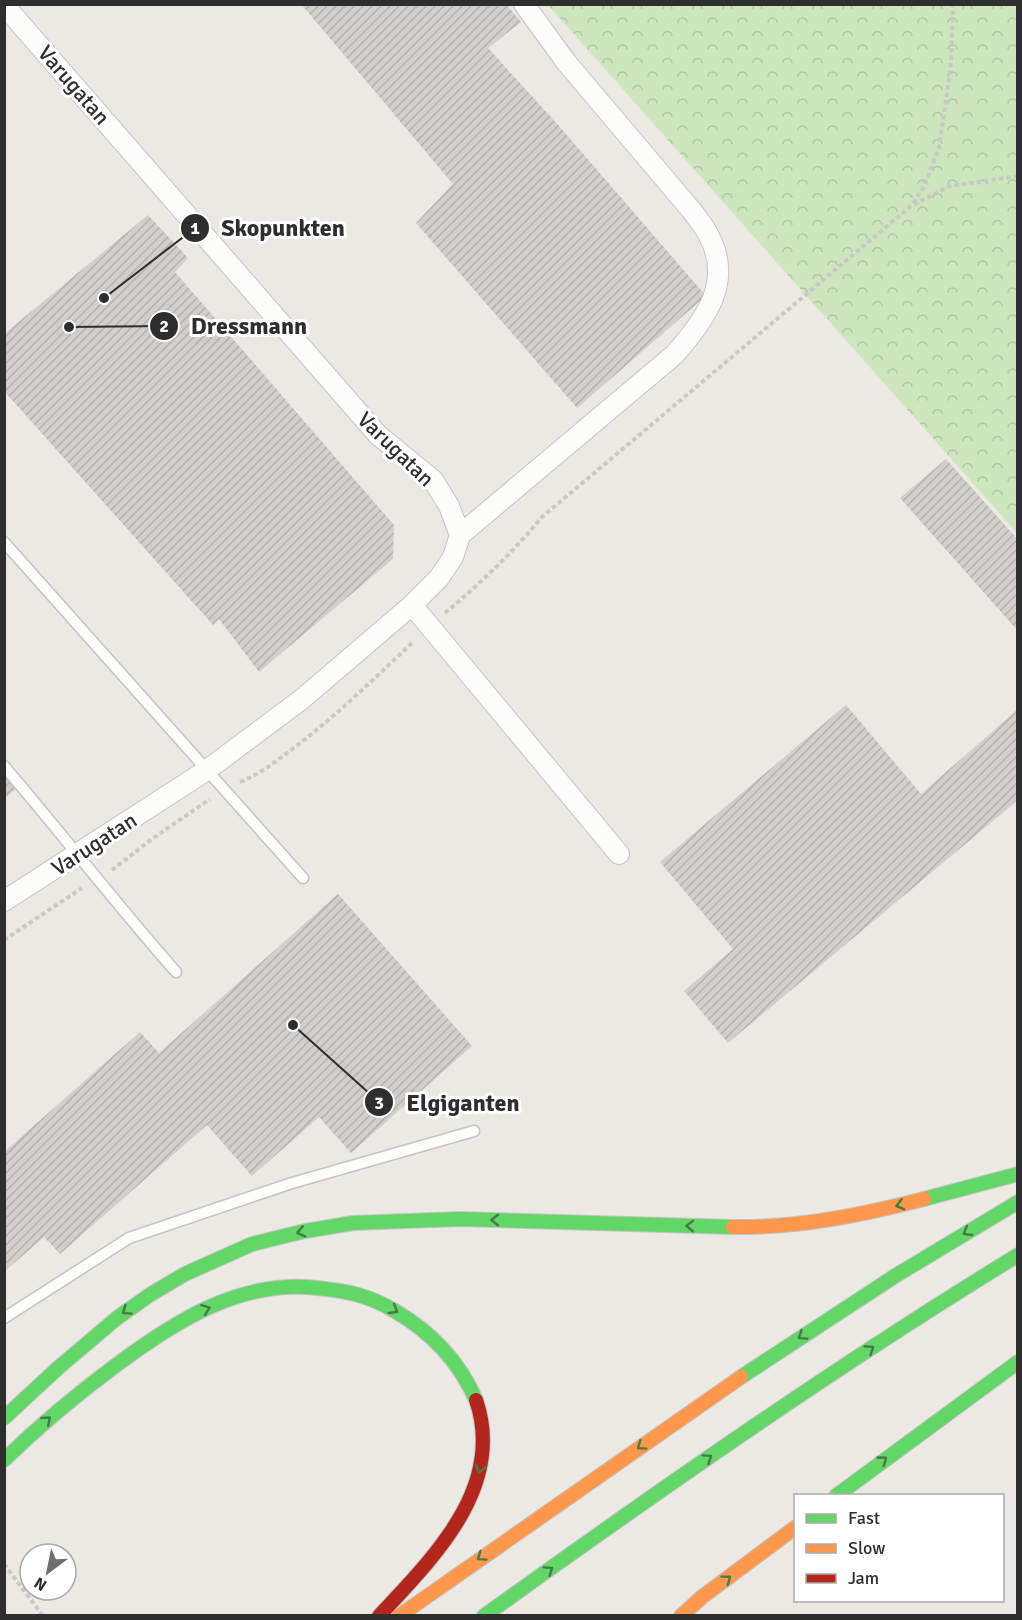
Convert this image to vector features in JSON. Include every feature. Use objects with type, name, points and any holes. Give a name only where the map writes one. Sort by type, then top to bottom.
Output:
[{"type":"highway","points":[[4,1418],[100,1332],[151,1294],[185,1274],[252,1244],[304,1231],[353,1223],[450,1220],[748,1227],[825,1221],[893,1207],[1017,1174]]},
{"type":"highway","points":[[399,1616],[734,1382],[885,1282],[1017,1203]]},
{"type":"highway","points":[[484,1616],[681,1476],[950,1296],[1017,1255]]},
{"type":"highway","points":[[4,1460],[74,1396],[162,1333],[195,1313],[253,1292],[280,1287],[334,1289],[359,1294],[387,1306],[420,1327],[449,1353],[468,1380],[483,1427],[483,1453],[471,1497],[444,1541],[379,1616]]},
{"type":"highway","points":[[840,1494],[1017,1362]]},
{"type":"highway","points":[[681,1616],[702,1597],[794,1528]]},
{"type":"street","points":[[460,535],[674,355],[700,324],[710,306],[720,273],[715,248],[703,225],[566,62],[524,4]]},
{"type":"street","name":"Varugatan","points":[[4,5],[378,435],[432,480],[449,506],[460,535],[453,557],[438,578],[412,605],[302,699],[207,770],[4,901]]},
{"type":"street","points":[[412,605],[619,854]]},
{"type":"lane","points":[[4,542],[303,878]]},
{"type":"lane","points":[[4,766],[176,972]]},
{"type":"lane","points":[[4,1318],[129,1238],[292,1183],[474,1131]]},
{"type":"path","points":[[911,206],[923,188],[939,148],[951,65],[953,4]]},
{"type":"path","points":[[4,940],[97,879],[224,789],[260,774],[311,735],[494,571],[542,517],[911,206],[950,186],[1017,176]]},
{"type":"path","points":[[4,1564],[43,1616]]},
{"type":"green space","points":[[548,5],[1017,5],[1017,533]]},
{"type":"building","points":[[301,4],[506,4],[521,22],[488,48],[559,126],[706,296],[577,408],[416,223],[453,184]]},
{"type":"building","points":[[148,215],[188,258],[175,272],[394,525],[393,559],[259,672],[219,619],[213,625],[4,391],[4,334]]},
{"type":"building","points":[[946,459],[1018,540],[1018,631],[900,498]]},
{"type":"building","points":[[846,705],[921,794],[1018,709],[1018,800],[728,1043],[684,991],[733,949],[660,862]]},
{"type":"building","points":[[4,775],[16,789],[4,799]]},
{"type":"building","points":[[338,894],[472,1046],[351,1153],[319,1117],[252,1176],[207,1125],[60,1254],[44,1237],[4,1272],[4,1152],[140,1032],[159,1053]]},
{"type":"traffic: fast","points":[[924,1199],[1018,1174]]},
{"type":"traffic: fast","points":[[741,1377],[895,1276],[1018,1202]]},
{"type":"traffic: fast","points":[[4,1418],[117,1318],[151,1294],[185,1274],[252,1244],[305,1231],[353,1223],[461,1219],[733,1227]]},
{"type":"traffic: fast","points":[[484,1616],[748,1431],[882,1341],[1018,1255]]},
{"type":"traffic: fast","points":[[4,1460],[72,1400],[161,1334],[209,1307],[261,1290],[289,1287],[328,1289],[348,1292],[376,1301],[408,1319],[432,1338],[452,1360],[476,1400]]},
{"type":"traffic: fast","points":[[839,1494],[1018,1362]]},
{"type":"traffic: slow","points":[[733,1227],[806,1223],[924,1199]]},
{"type":"traffic: slow","points":[[399,1616],[741,1377]]},
{"type":"traffic: slow","points":[[681,1616],[702,1597],[794,1528]]},
{"type":"traffic: jam","points":[[379,1616],[441,1545],[459,1519],[473,1491],[481,1462],[483,1432],[476,1400]]},
{"type":"place","name":"Skopunkten","points":[[104,298]]},
{"type":"place","name":"Dressmann","points":[[69,327]]},
{"type":"place","name":"Elgiganten","points":[[293,1025]]}]
